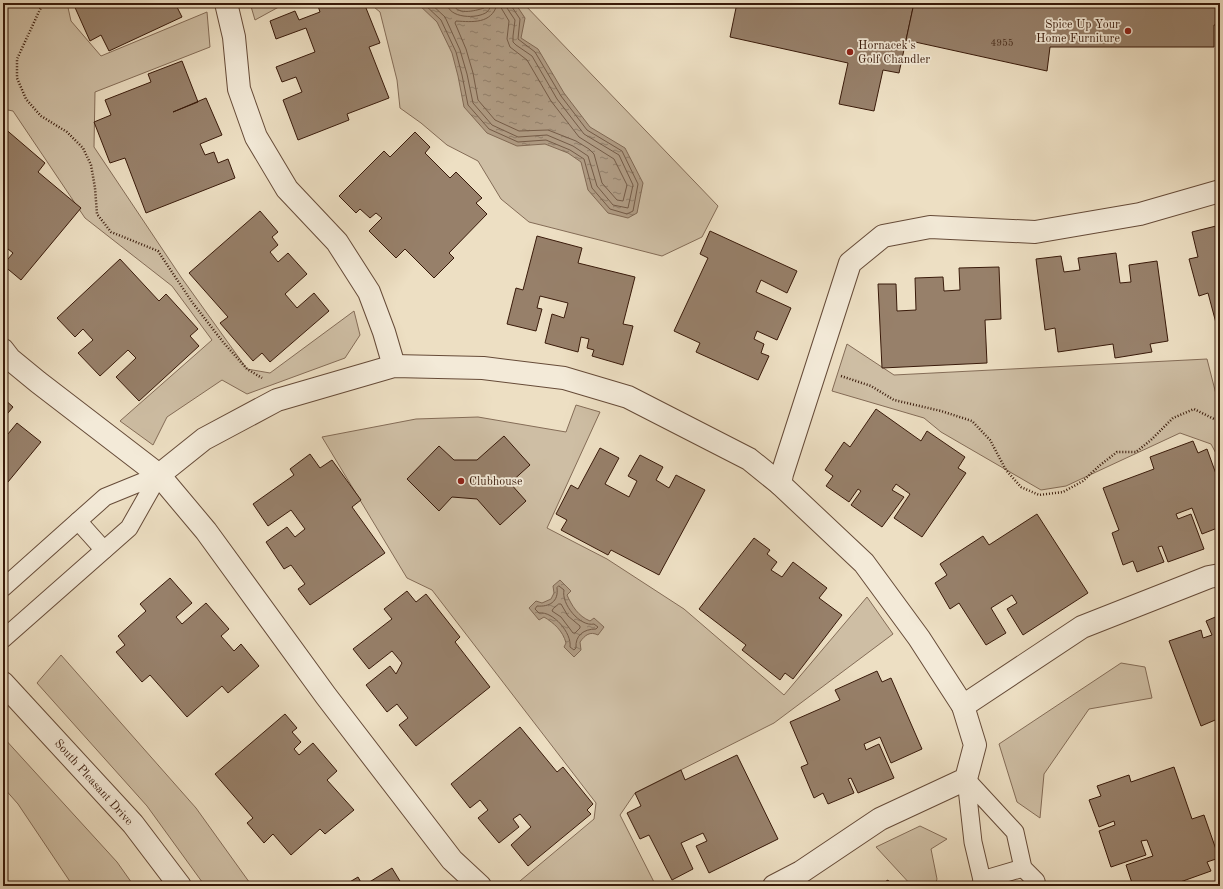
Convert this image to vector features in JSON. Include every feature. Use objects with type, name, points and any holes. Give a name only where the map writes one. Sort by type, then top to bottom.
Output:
[{"type":"street","points":[[226,3],[234,37],[239,89],[256,137],[287,189],[336,242],[369,292],[384,332],[394,366]]},
{"type":"street","points":[[780,484],[850,263],[883,236],[930,228],[1035,232],[1140,214],[1220,191]]},
{"type":"street","points":[[3,350],[10,359],[38,382],[160,475],[206,531],[326,696],[452,860],[480,886]]},
{"type":"street","points":[[160,475],[204,440],[277,400],[394,366],[483,368],[564,378],[628,397],[748,459],[780,484],[864,563],[919,638],[963,706],[975,745],[966,779],[880,819],[801,872],[774,886]]},
{"type":"street","points":[[963,706],[1082,627],[1209,577],[1220,575]]},
{"type":"street","name":"South Pleasant Drive","points":[[3,683],[133,824],[180,886]]},
{"type":"lane","points":[[3,588],[105,497],[160,475]]},
{"type":"lane","points":[[3,639],[129,528],[160,475]]},
{"type":"lane","points":[[78,521],[104,550]]},
{"type":"lane","points":[[966,779],[973,842],[981,883],[1023,868]]},
{"type":"lane","points":[[966,779],[1015,832],[1023,868],[1036,881],[1037,886]]},
{"type":"path","points":[[43,3],[17,59],[17,78],[26,98],[41,116],[67,132],[83,148],[91,165],[95,188],[96,214],[111,232],[158,251],[192,302],[223,342],[247,369],[263,379],[277,400]]},
{"type":"path","points":[[814,373],[837,375],[871,386],[894,400],[941,411],[972,421],[990,440],[1006,470],[1021,488],[1039,495],[1063,492],[1083,481],[1117,452],[1136,452],[1151,440],[1173,418],[1194,409],[1216,420],[1220,426]]},
{"type":"shaded area","points":[[3,3],[67,3],[71,21],[101,56],[207,12],[210,47],[95,92],[94,147],[181,277],[247,369],[270,373],[354,311],[360,335],[345,358],[247,394],[222,380],[167,417],[153,445],[120,421],[212,340],[172,286],[85,218],[13,111],[3,109]]},
{"type":"shaded area","points":[[250,3],[286,3],[255,20]]},
{"type":"shaded area","points":[[369,3],[523,3],[718,206],[702,237],[662,256],[529,222],[501,199],[478,161],[447,145],[421,123],[400,108],[397,80],[380,12]]},
{"type":"shaded area","points":[[847,344],[894,375],[1207,359],[1217,398],[1220,400],[1220,461],[1211,444],[1180,433],[1066,486],[1041,490],[941,432],[924,418],[832,391]]},
{"type":"shaded area","points":[[576,405],[600,412],[547,528],[607,559],[684,609],[784,695],[867,597],[893,634],[774,723],[635,793],[620,815],[656,886],[514,886],[594,819],[596,803],[432,590],[407,578],[322,437],[416,419],[478,417],[566,432]]},
{"type":"shaded area","points":[[61,655],[196,808],[252,886],[205,886],[147,806],[37,683]]},
{"type":"shaded area","points":[[1121,663],[1145,667],[1152,698],[1089,709],[1044,774],[1040,818],[1017,802],[999,744]]},
{"type":"shaded area","points":[[3,737],[117,862],[134,886],[73,886],[18,804],[3,787]]},
{"type":"shaded area","points":[[920,826],[947,839],[931,849],[937,879],[935,886],[912,886],[876,847]]},
{"type":"water","points":[[417,3],[455,3],[459,7],[472,7],[490,3],[515,3],[525,18],[521,38],[538,49],[564,93],[590,127],[625,148],[643,183],[637,213],[628,218],[608,213],[588,190],[581,162],[568,153],[545,144],[517,146],[487,133],[464,107],[452,53],[437,22]]},
{"type":"water","points":[[560,580],[571,591],[567,595],[573,607],[586,619],[590,621],[594,618],[604,627],[598,635],[593,633],[584,637],[580,642],[581,650],[574,657],[564,647],[566,643],[565,639],[558,628],[544,617],[539,620],[529,608],[536,601],[542,603],[551,599],[554,593],[553,586]]},
{"type":"building","points":[[73,3],[148,3],[149,5],[153,3],[175,3],[182,17],[109,51],[101,35],[90,41]]},
{"type":"building","points":[[317,3],[364,3],[380,43],[369,47],[389,98],[347,114],[349,120],[298,140],[283,100],[302,92],[296,77],[282,82],[276,67],[315,52],[306,28],[276,39],[270,21],[295,11],[299,20],[320,12]]},
{"type":"building","name":"Hornacek's Golf Chandler","points":[[737,3],[914,3],[899,73],[883,70],[874,111],[839,104],[848,63],[730,37]]},
{"type":"building","points":[[914,3],[1220,3],[1220,25],[1214,25],[1214,47],[1050,47],[1047,71],[906,40]]},
{"type":"building","points":[[182,61],[198,101],[206,98],[222,135],[200,144],[205,155],[214,152],[218,163],[228,159],[235,178],[146,213],[125,158],[110,163],[94,122],[111,115],[105,100],[151,82],[148,74]]},
{"type":"building","points":[[3,127],[45,163],[38,172],[81,208],[21,280],[3,265],[13,253],[3,245]]},
{"type":"building","points":[[415,132],[430,147],[425,153],[450,178],[456,172],[482,198],[476,203],[487,214],[449,253],[454,258],[434,278],[405,249],[396,258],[369,231],[382,218],[376,213],[370,218],[360,209],[356,213],[339,196],[384,151],[390,157]]},
{"type":"building","points":[[260,211],[278,232],[272,237],[278,245],[270,252],[278,262],[288,253],[307,274],[285,294],[297,308],[314,293],[329,311],[270,362],[262,353],[253,361],[220,323],[228,317],[189,273]]},
{"type":"building","points":[[1220,225],[1220,338],[1208,293],[1199,296],[1189,259],[1198,257],[1192,232]]},
{"type":"building","points":[[710,231],[797,271],[787,293],[761,280],[756,292],[791,308],[777,340],[757,331],[754,339],[764,344],[761,353],[769,356],[758,380],[696,352],[700,343],[674,331],[708,258],[700,254]]},
{"type":"building","points":[[537,236],[582,248],[578,263],[635,277],[623,324],[633,326],[623,365],[592,356],[594,350],[587,348],[589,339],[581,337],[578,352],[545,343],[552,314],[564,318],[568,303],[540,296],[537,308],[542,309],[536,331],[507,324],[516,288],[523,290]]},
{"type":"building","points":[[1116,253],[1120,283],[1131,282],[1129,265],[1157,261],[1168,341],[1150,344],[1152,352],[1115,358],[1113,344],[1058,352],[1055,328],[1045,330],[1036,259],[1061,256],[1064,272],[1080,270],[1078,258]]},
{"type":"building","points":[[120,259],[159,301],[166,294],[198,329],[190,336],[199,346],[139,401],[116,377],[136,358],[128,350],[100,376],[78,353],[93,340],[83,329],[75,337],[57,318]]},
{"type":"building","points":[[999,267],[1001,319],[985,320],[987,363],[882,368],[878,284],[896,284],[897,311],[916,310],[915,278],[943,277],[944,291],[960,290],[959,268]]},
{"type":"building","points":[[3,398],[13,407],[3,419]]},
{"type":"building","points":[[876,409],[921,441],[927,431],[965,457],[958,468],[966,473],[922,537],[894,518],[910,494],[896,484],[892,490],[904,497],[882,527],[851,505],[861,491],[858,489],[849,502],[826,486],[833,476],[825,470],[844,442],[850,447]]},
{"type":"building","points":[[17,423],[41,442],[3,488],[3,440]]},
{"type":"building","name":"Clubhouse","points":[[504,436],[530,465],[510,483],[526,501],[500,525],[477,499],[452,497],[439,511],[407,479],[439,446],[454,460],[477,460]]},
{"type":"building","points":[[1193,441],[1198,453],[1207,449],[1220,485],[1220,527],[1202,534],[1192,508],[1176,514],[1178,519],[1191,514],[1204,549],[1168,562],[1162,546],[1158,547],[1164,562],[1137,572],[1133,561],[1123,565],[1112,533],[1119,530],[1103,488],[1154,469],[1150,457]]},
{"type":"building","points":[[600,448],[619,458],[605,484],[629,497],[637,481],[628,476],[640,455],[663,467],[656,480],[669,488],[676,475],[705,490],[659,575],[611,550],[608,555],[561,530],[567,520],[556,514],[571,485],[578,489]]},
{"type":"building","points":[[310,454],[320,468],[332,460],[361,500],[352,507],[385,553],[310,605],[298,589],[305,584],[291,565],[284,569],[266,542],[287,527],[295,537],[305,529],[291,510],[268,526],[253,504],[294,475],[290,469]]},
{"type":"building","points":[[1037,514],[1088,593],[1023,635],[1007,609],[1017,603],[1012,595],[991,608],[1006,633],[986,645],[959,603],[950,609],[935,583],[947,575],[940,564],[983,536],[989,545]]},
{"type":"building","points":[[754,538],[770,550],[767,554],[777,562],[771,570],[782,577],[793,562],[827,588],[819,598],[842,615],[793,679],[785,673],[780,680],[742,650],[746,645],[699,609]]},
{"type":"building","points":[[170,578],[192,603],[176,617],[182,624],[206,603],[229,629],[221,636],[234,651],[241,644],[259,666],[228,693],[222,686],[187,717],[150,675],[142,682],[116,652],[125,645],[118,636],[146,611],[140,604]]},
{"type":"building","points":[[407,591],[416,602],[426,594],[460,637],[455,642],[490,687],[416,746],[399,725],[408,718],[397,704],[387,712],[366,685],[390,666],[396,674],[402,663],[392,651],[369,669],[353,649],[392,619],[384,609]]},
{"type":"building","points":[[1220,615],[1220,718],[1201,726],[1169,641],[1201,630],[1203,638],[1212,635],[1206,621]]},
{"type":"building","points":[[877,671],[882,682],[891,678],[922,749],[891,763],[880,737],[864,744],[866,750],[879,744],[894,778],[858,793],[851,778],[848,779],[854,793],[828,804],[823,793],[814,798],[801,767],[808,764],[790,722],[840,700],[835,690]]},
{"type":"building","points":[[285,714],[297,728],[292,732],[301,742],[294,749],[299,755],[313,743],[337,771],[327,780],[354,810],[325,834],[320,829],[291,855],[273,834],[264,843],[247,823],[253,818],[215,774]]},
{"type":"building","points":[[520,727],[557,772],[563,767],[593,804],[587,810],[591,814],[528,866],[511,845],[531,827],[520,814],[513,819],[519,827],[499,843],[478,818],[488,810],[480,800],[470,808],[451,784]]},
{"type":"building","points":[[737,755],[778,839],[709,873],[696,846],[707,841],[703,833],[681,843],[693,869],[672,880],[649,835],[640,839],[627,813],[641,806],[635,793],[681,770],[685,780]]},
{"type":"building","points":[[1174,767],[1192,819],[1204,815],[1219,858],[1207,862],[1211,871],[1169,886],[1133,886],[1126,865],[1153,856],[1147,840],[1141,841],[1146,855],[1111,867],[1099,831],[1115,825],[1114,821],[1099,827],[1089,800],[1101,796],[1097,786],[1129,775],[1131,782]]},
{"type":"building","points":[[392,868],[403,886],[363,886]]},
{"type":"building","points":[[358,877],[363,886],[343,886]]},
{"type":"building","points":[[888,880],[891,886],[878,886]]},
{"type":"place","name":"Spice Up Your Home Furniture","points":[[1128,31]]},
{"type":"place","name":"Hornacek's Golf Chandler","points":[[850,52]]},
{"type":"place","name":"Clubhouse","points":[[461,481]]}]
